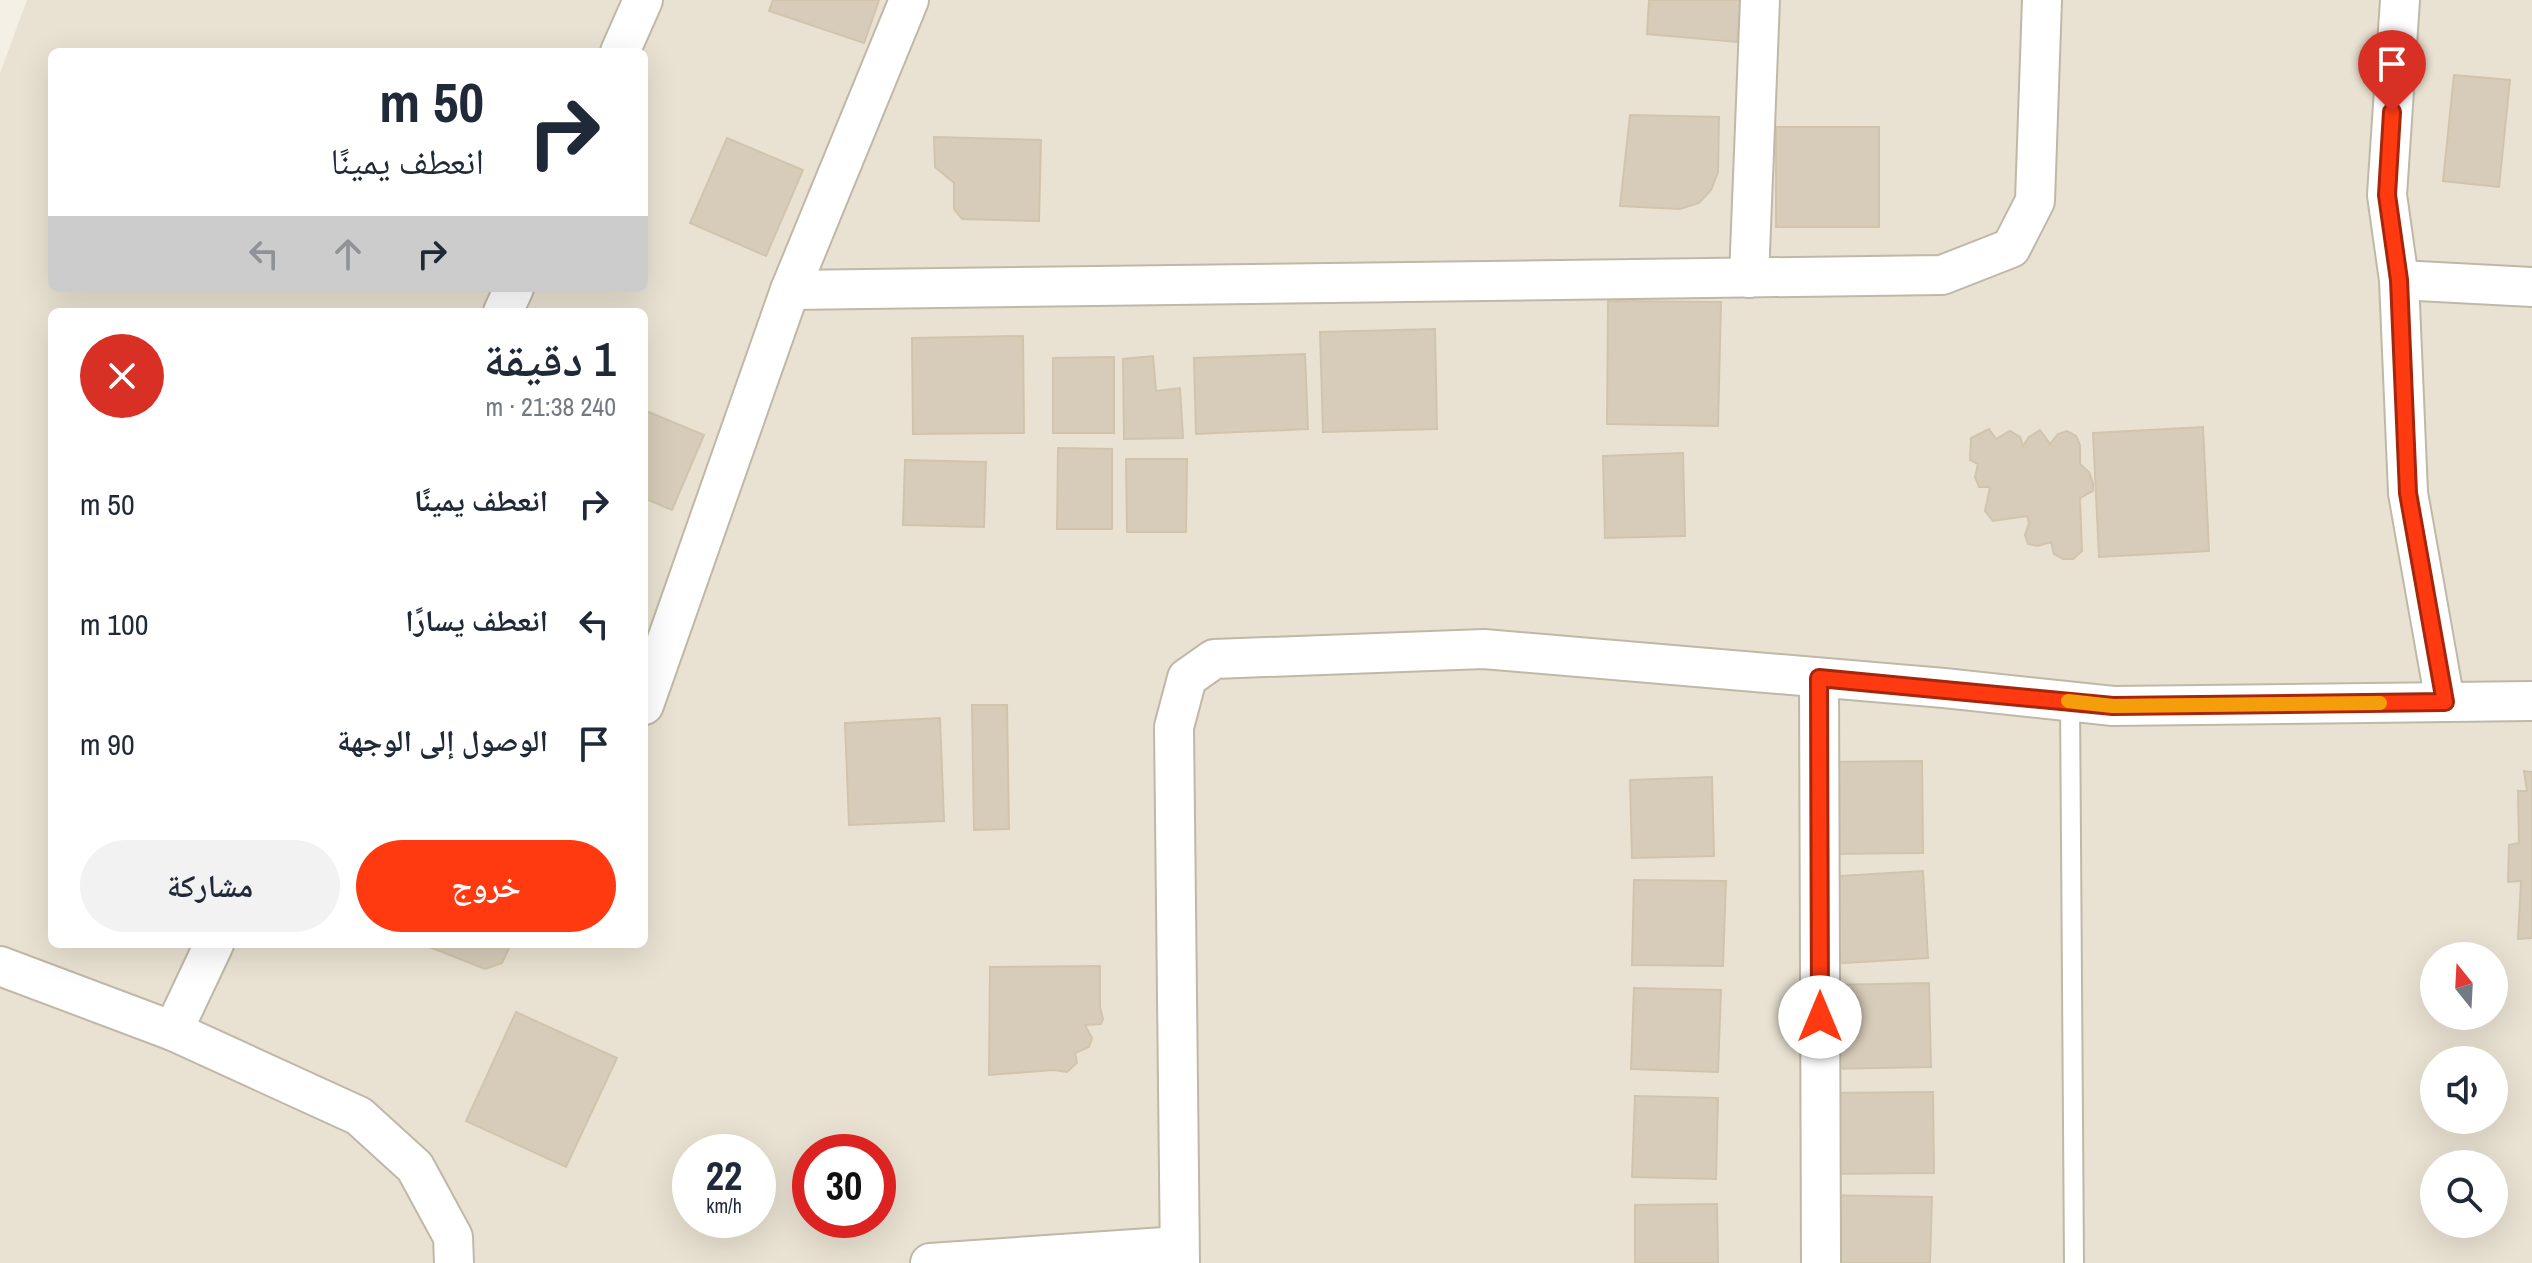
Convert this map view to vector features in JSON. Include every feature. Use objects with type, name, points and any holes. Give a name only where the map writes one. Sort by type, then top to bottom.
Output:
[{"type":"street","points":[[622,48],[643,0]]},
{"type":"street","points":[[648,694],[790,290],[909,0]]},
{"type":"street","points":[[1749,278],[1760,0]]},
{"type":"street","points":[[790,290],[1942,275],[2011,248],[2035,201],[2042,0]]},
{"type":"street","points":[[2400,0],[2387,195],[2399,280],[2408,493],[2445,702]]},
{"type":"street","points":[[2399,280],[2532,287]]},
{"type":"street","points":[[930,1263],[1180,1254],[1174,727],[1187,678],[1214,659],[1484,649],[2113,706],[2532,701]]},
{"type":"street","points":[[1819,678],[1821,1263]]},
{"type":"street","points":[[173,1031],[212,948]]},
{"type":"street","points":[[0,966],[173,1031],[359,1116],[415,1167],[453,1237],[454,1263]]},
{"type":"lane","points":[[2070,701],[2074,1263]]},
{"type":"shaded area","points":[[27,0],[2532,0],[2532,1263],[0,1263],[0,73]]},
{"type":"building","points":[[773,0],[879,0],[864,43],[769,11]]},
{"type":"building","points":[[1649,0],[1741,0],[1737,42],[1647,34]]},
{"type":"building","points":[[2454,75],[2510,80],[2499,187],[2443,181]]},
{"type":"building","points":[[1630,115],[1719,117],[1718,172],[1711,190],[1699,203],[1680,209],[1620,206]]},
{"type":"building","points":[[1776,127],[1879,127],[1879,227],[1776,227]]},
{"type":"building","points":[[934,137],[1041,140],[1039,221],[962,219],[954,209],[954,183],[935,167]]},
{"type":"building","points":[[727,138],[803,170],[766,256],[690,223]]},
{"type":"building","points":[[1608,301],[1721,302],[1718,426],[1607,424]]},
{"type":"building","points":[[1435,329],[1437,429],[1323,432],[1320,332]]},
{"type":"building","points":[[1023,336],[1024,433],[913,434],[912,338]]},
{"type":"building","points":[[1305,354],[1308,429],[1196,434],[1194,358]]},
{"type":"building","points":[[1153,356],[1156,391],[1180,388],[1183,438],[1124,439],[1123,359]]},
{"type":"building","points":[[1114,357],[1114,433],[1053,433],[1053,358]]},
{"type":"building","points":[[648,412],[704,435],[672,510],[648,500]]},
{"type":"building","points":[[2203,427],[2209,551],[2099,557],[2093,433]]},
{"type":"building","points":[[1989,429],[1996,439],[2010,431],[2020,437],[2023,446],[2029,437],[2040,430],[2050,444],[2058,434],[2067,431],[2076,436],[2080,445],[2080,464],[2089,472],[2093,491],[2080,498],[2082,551],[2073,559],[2063,559],[2054,554],[2051,542],[2038,546],[2028,544],[2025,535],[2029,523],[2027,516],[1993,521],[1985,511],[1990,487],[1979,487],[1975,477],[1978,464],[1970,460],[1971,438]]},
{"type":"building","points":[[1058,448],[1112,449],[1112,529],[1057,529]]},
{"type":"building","points":[[1683,453],[1685,536],[1605,538],[1603,456]]},
{"type":"building","points":[[1126,459],[1187,459],[1186,532],[1127,532]]},
{"type":"building","points":[[905,460],[986,462],[984,527],[903,525]]},
{"type":"building","points":[[972,705],[1007,705],[1009,829],[974,830]]},
{"type":"building","points":[[940,718],[944,821],[849,825],[845,723]]},
{"type":"building","points":[[1922,761],[1923,853],[1827,854],[1826,762]]},
{"type":"building","points":[[2524,771],[2532,772],[2532,938],[2518,939],[2521,881],[2508,882],[2509,845],[2519,843],[2518,791],[2527,791]]},
{"type":"building","points":[[1712,777],[1714,856],[1632,858],[1630,780]]},
{"type":"building","points":[[1923,871],[1928,958],[1828,964],[1824,877]]},
{"type":"building","points":[[1634,880],[1726,881],[1723,966],[1632,965]]},
{"type":"building","points":[[432,948],[509,948],[502,963],[485,969]]},
{"type":"building","points":[[1100,966],[1103,1019],[1101,1024],[1085,1025],[1092,1038],[1089,1047],[1075,1053],[1077,1063],[1067,1072],[1053,1070],[989,1075],[990,967]]},
{"type":"building","points":[[1929,983],[1931,1067],[1828,1069],[1828,985]]},
{"type":"building","points":[[1634,988],[1721,990],[1718,1072],[1631,1069]]},
{"type":"building","points":[[516,1012],[617,1058],[566,1167],[466,1121]]},
{"type":"building","points":[[1933,1092],[1934,1173],[1828,1174],[1827,1093]]},
{"type":"building","points":[[1635,1096],[1718,1098],[1716,1179],[1632,1177]]},
{"type":"building","points":[[1820,1195],[1932,1197],[1930,1263],[1819,1263]]},
{"type":"building","points":[[1717,1204],[1718,1263],[1635,1263],[1635,1205]]},
{"type":"slow traffic","points":[[2068,701],[2113,706],[2380,703]]},
{"type":"route","points":[[1820,1017],[1819,678],[2113,706],[2445,702],[2408,493],[2399,280],[2387,195],[2392,112]]}]
